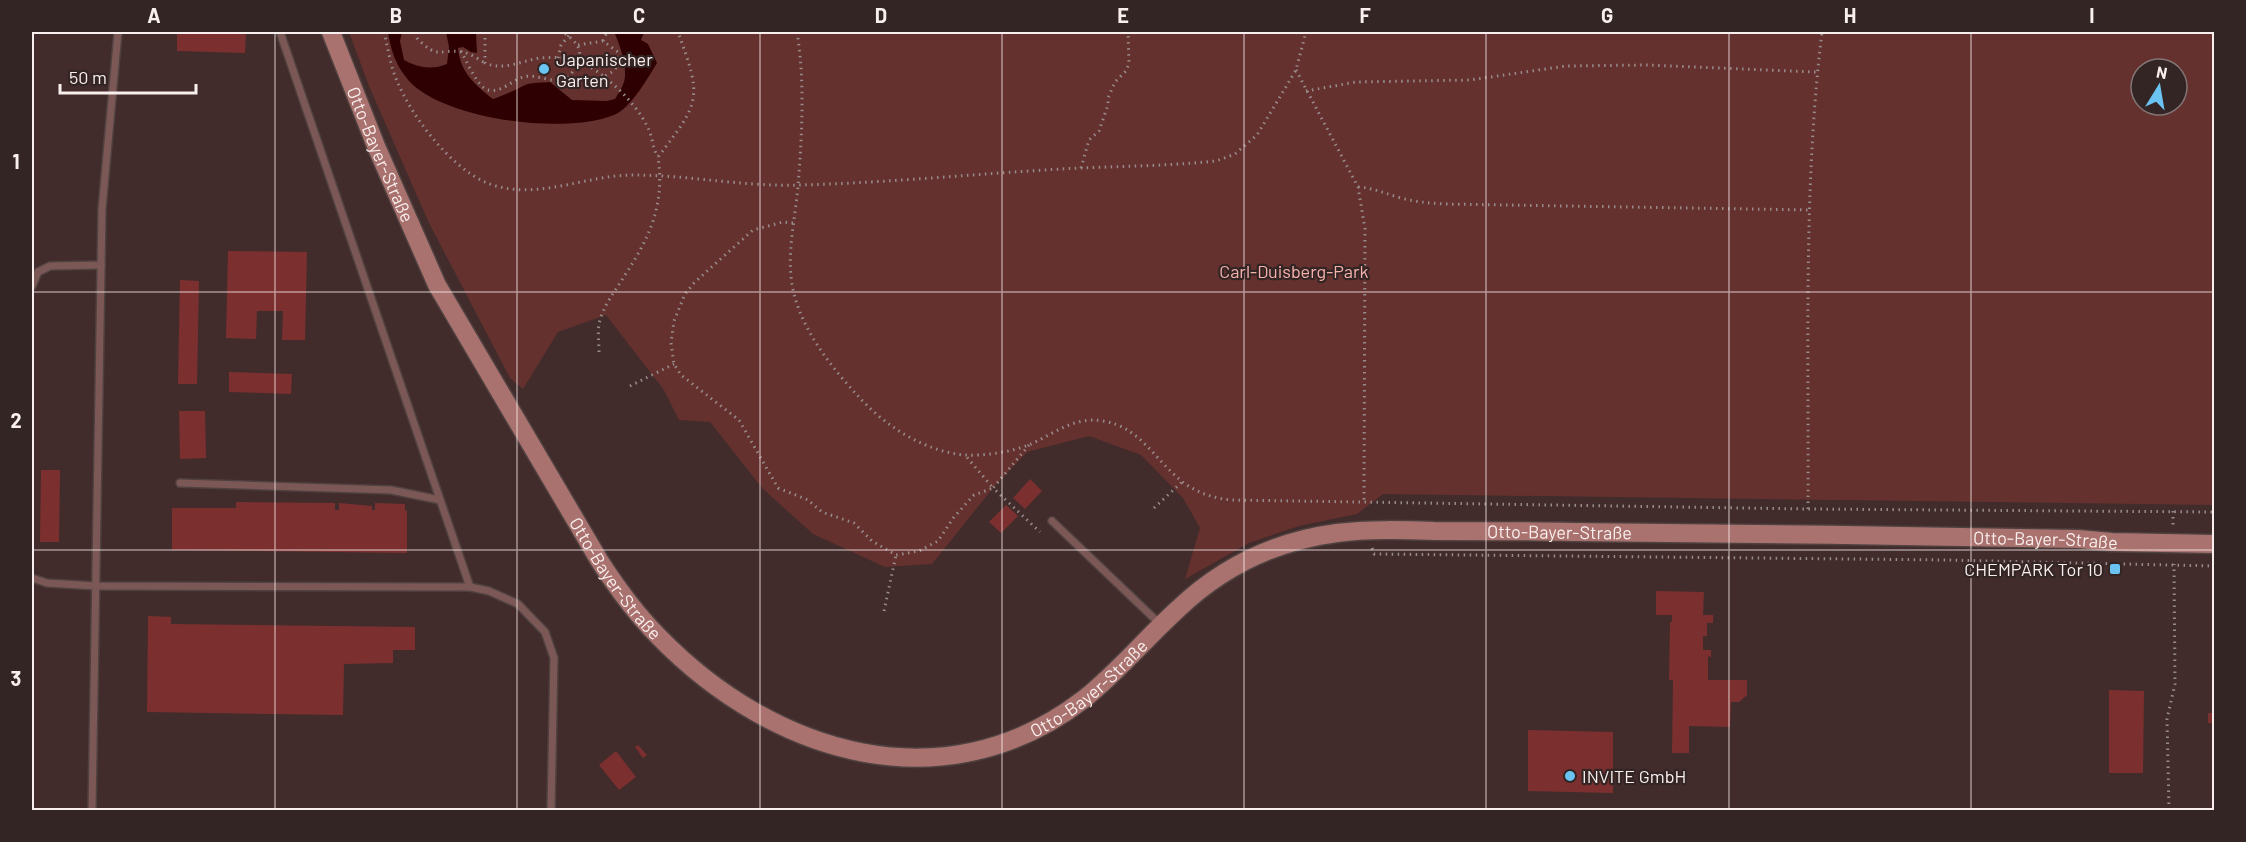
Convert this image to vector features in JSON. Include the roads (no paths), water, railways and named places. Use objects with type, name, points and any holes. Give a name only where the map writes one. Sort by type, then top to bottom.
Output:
[{"type":"street","name":"Otto-Bayer-Straße","points":[[331,32],[376,146],[437,285],[599,560],[629,604],[657,636],[723,692],[782,726],[830,746],[854,752],[903,758],[953,755],[977,750],[1022,735],[1064,712],[1102,684],[1161,625],[1218,576],[1264,552],[1313,537],[1365,531],[1603,532],[2078,538],[2112,542],[2214,544]]},
{"type":"lane","points":[[92,810],[102,209],[118,32]]},
{"type":"lane","points":[[280,32],[470,587]]},
{"type":"lane","points":[[32,286],[38,272],[50,266],[101,265]]},
{"type":"lane","points":[[180,483],[391,489],[440,500]]},
{"type":"lane","points":[[1052,521],[1161,625]]},
{"type":"lane","points":[[32,578],[47,583],[96,586],[470,587],[489,591],[518,604],[545,632],[554,658],[551,810]]},
{"type":"place","name":"Japanischer Garten","points":[[544,69]]},
{"type":"place","name":"CHEMPARK Tor 10","points":[[2115,569]]},
{"type":"place","name":"INVITE GmbH","points":[[1570,776]]},
{"type":"park label","name":"Carl-Duisberg-Park","points":[[1294,271]]}]
